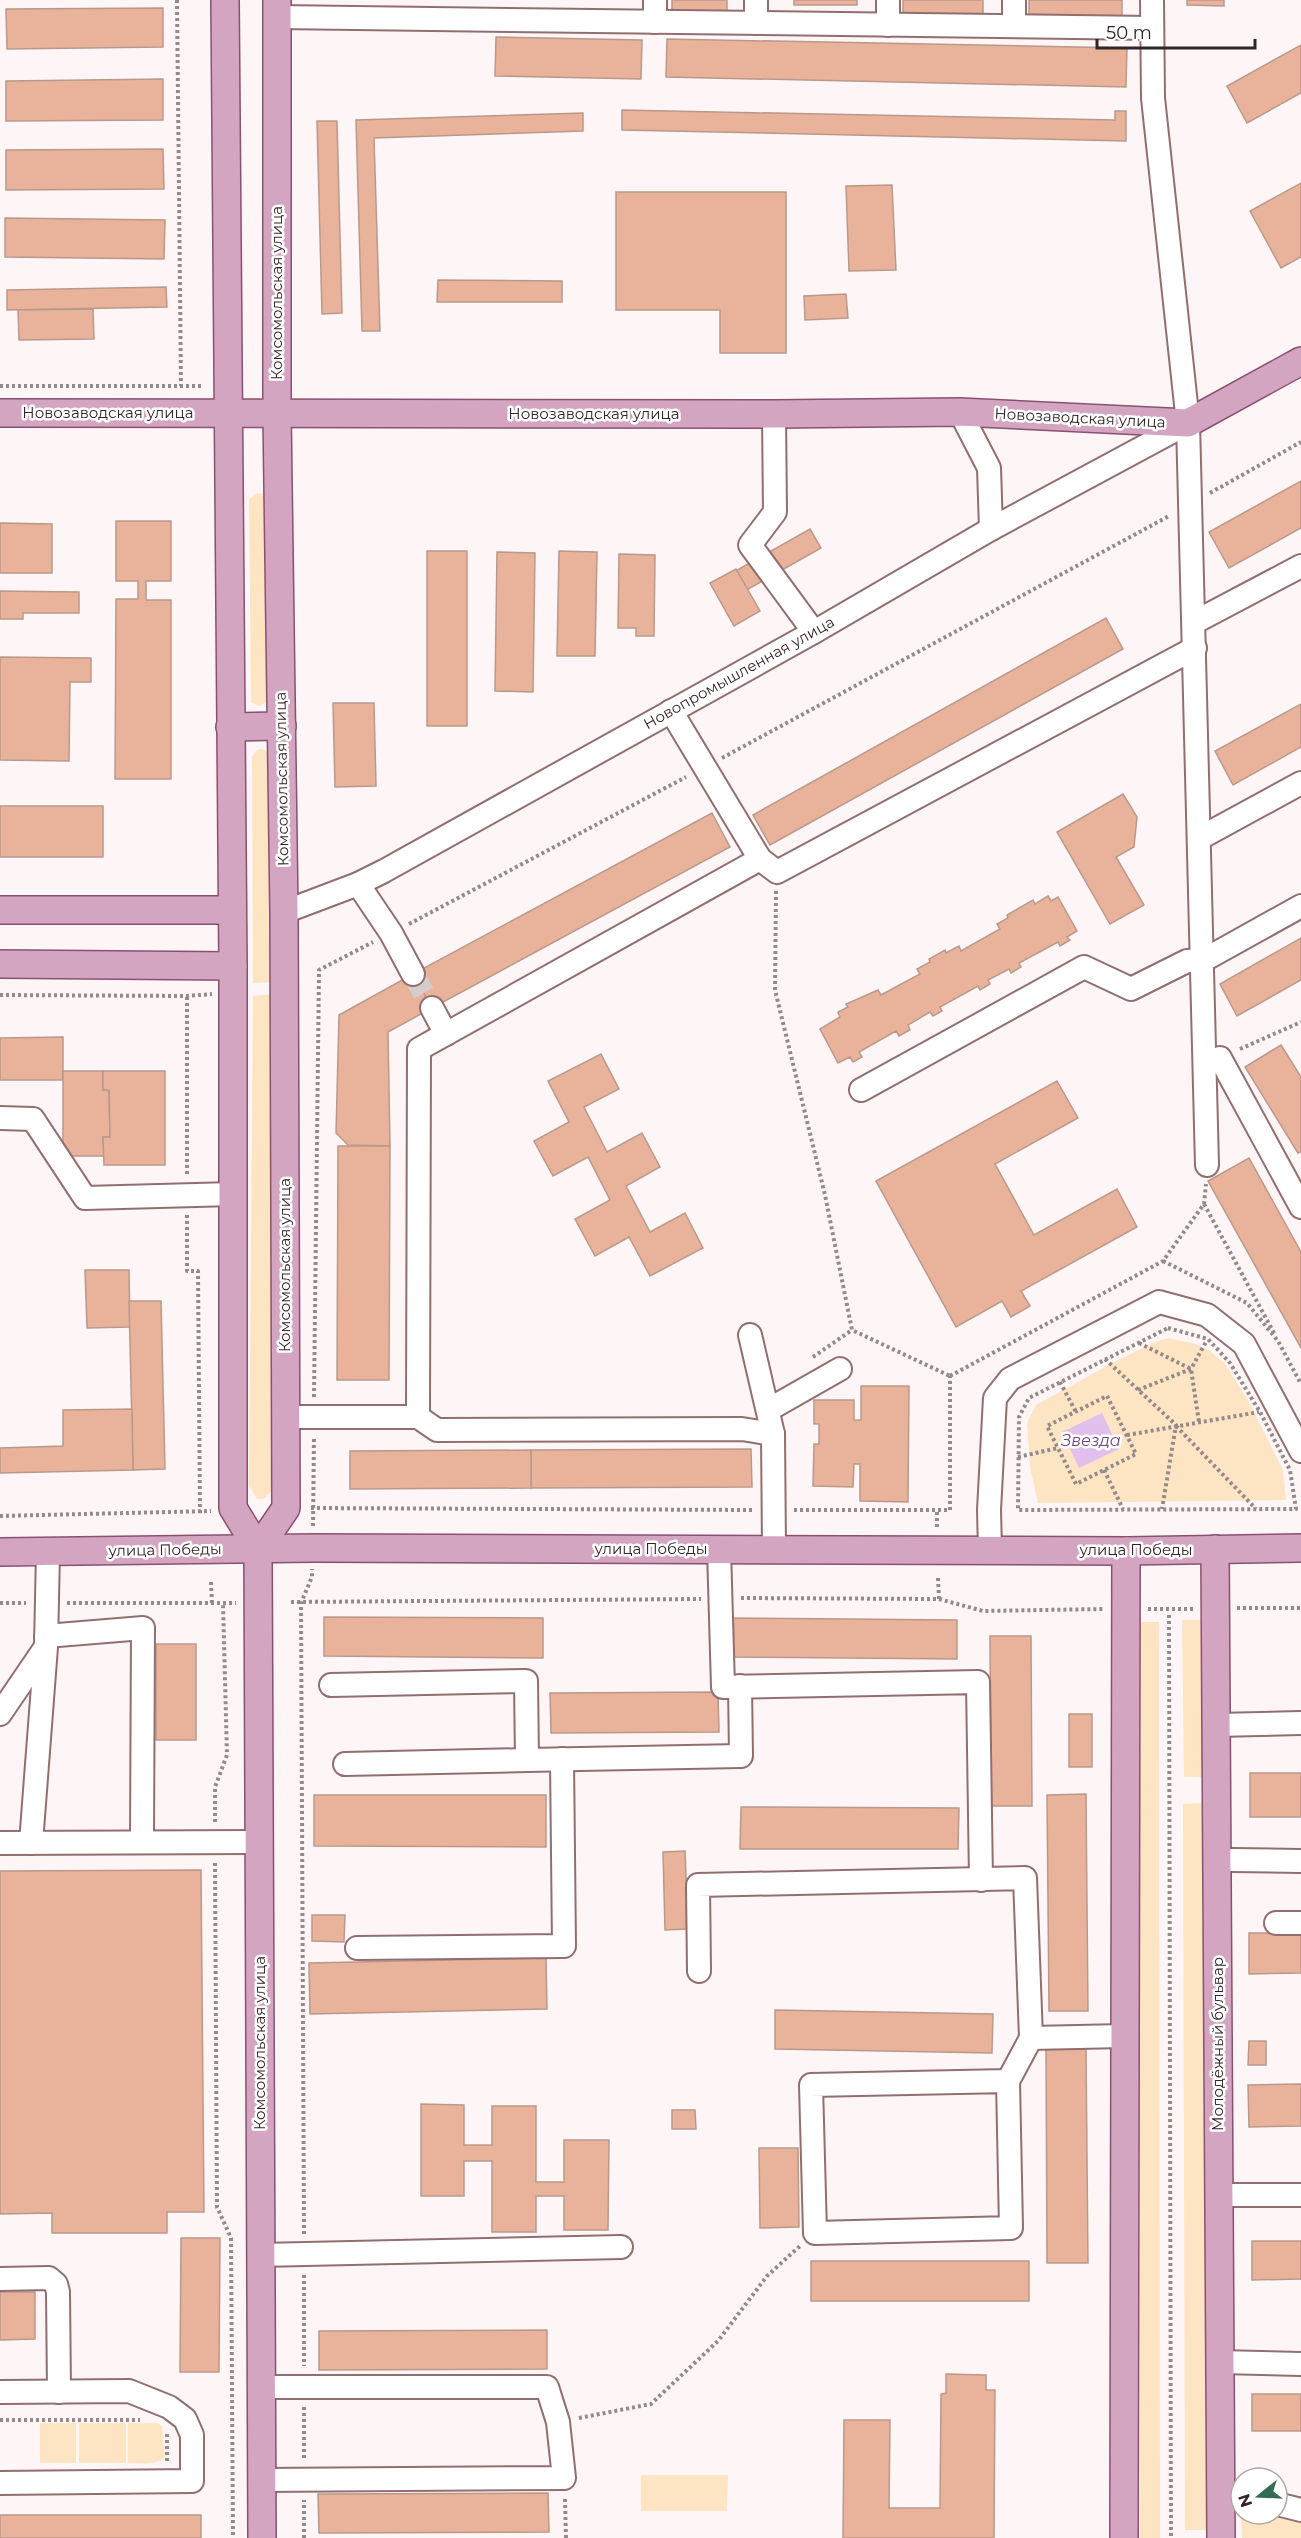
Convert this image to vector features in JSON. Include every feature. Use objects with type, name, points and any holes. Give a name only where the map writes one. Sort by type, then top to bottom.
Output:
[{"type":"main road","points":[[225,0],[233,966],[233,1508],[258,1548],[286,1508]]},
{"type":"main road","name":"Комсомольская улица","points":[[277,9],[277,413],[284,912],[286,1508]]},
{"type":"main road","points":[[1188,423],[1301,360]]},
{"type":"main road","name":"Новозаводская улица","points":[[0,413],[774,414],[960,412],[1188,423]]},
{"type":"main road","points":[[230,727],[282,726]]},
{"type":"main road","points":[[0,910],[232,910]]},
{"type":"main road","points":[[0,964],[233,966]]},
{"type":"main road","name":"Комсомольская улица","points":[[258,1548],[261,2538]]},
{"type":"main road","name":"улица Победы","points":[[0,1552],[258,1548],[1126,1551],[1301,1548]]},
{"type":"main road","name":"Молодёжный бульвар","points":[[1215,1549],[1220,2362],[1229,2469]]},
{"type":"main road","points":[[1125,2538],[1126,1551]]},
{"type":"main road","name":"Молодёжный бульвар","points":[[1221,2538],[1229,2502]]},
{"type":"street","points":[[756,0],[756,23]]},
{"type":"street","points":[[888,0],[888,25]]},
{"type":"street","points":[[1014,0],[1014,26]]},
{"type":"street","points":[[1152,0],[1153,98],[1188,423],[1204,960],[1207,1165]]},
{"type":"street","points":[[277,9],[655,11],[756,23],[1152,28]]},
{"type":"street","points":[[960,412],[989,468],[991,529]]},
{"type":"street","points":[[774,414],[775,512],[750,544],[814,632]]},
{"type":"street","name":"Новопромышленная улица","points":[[284,912],[358,884],[814,632],[991,529],[1188,423]]},
{"type":"street","points":[[1195,622],[1301,566]]},
{"type":"street","points":[[418,1417],[419,1049],[768,865],[1195,648]]},
{"type":"street","points":[[671,711],[768,865]]},
{"type":"street","points":[[1200,838],[1301,783]]},
{"type":"street","points":[[358,884],[391,933],[413,974]]},
{"type":"street","points":[[861,1090],[1084,967],[1131,989],[1187,962],[1204,960],[1301,906]]},
{"type":"street","points":[[432,1008],[446,1034]]},
{"type":"street","points":[[1220,1058],[1301,1207]]},
{"type":"street","points":[[0,1118],[33,1119],[85,1198],[233,1194]]},
{"type":"street","points":[[990,1550],[989,1510],[995,1398],[1010,1379],[1159,1302],[1207,1316],[1244,1344],[1301,1451]]},
{"type":"street","points":[[750,1335],[773,1434],[774,1549]]},
{"type":"street","points":[[768,1410],[840,1369]]},
{"type":"street","points":[[286,1417],[418,1417],[437,1430],[742,1429],[773,1434]]},
{"type":"street","points":[[718,1549],[723,1687],[978,1682],[981,1880]]},
{"type":"street","points":[[31,1843],[46,1641],[48,1552]]},
{"type":"street","points":[[46,1641],[143,1628],[142,1842]]},
{"type":"street","points":[[0,1714],[46,1641]]},
{"type":"street","points":[[331,1685],[526,1681],[527,1760]]},
{"type":"street","points":[[345,1764],[741,1756],[740,1686]]},
{"type":"street","points":[[1216,1725],[1301,1723]]},
{"type":"street","points":[[357,1948],[564,1946],[562,1759]]},
{"type":"street","points":[[0,1843],[259,1842]]},
{"type":"street","points":[[1232,1860],[1301,1861]]},
{"type":"street","points":[[699,1971],[698,1885],[1025,1878],[1030,2038],[1008,2081],[1011,2228],[815,2233],[811,2085],[1008,2081]]},
{"type":"street","points":[[1276,1923],[1301,1923]]},
{"type":"street","points":[[1030,2038],[1124,2036]]},
{"type":"street","points":[[1219,2195],[1301,2195]]},
{"type":"street","points":[[260,2255],[621,2247]]},
{"type":"street","points":[[0,2278],[49,2278],[56,2284],[59,2391]]},
{"type":"street","points":[[1220,2362],[1301,2364]]},
{"type":"street","points":[[261,2387],[547,2387],[558,2422],[564,2478],[261,2480]]},
{"type":"street","points":[[0,2392],[129,2391],[169,2407],[185,2419],[192,2434],[192,2481],[0,2483]]},
{"type":"path","points":[[177,0],[181,386]]},
{"type":"path","points":[[0,387],[204,386]]},
{"type":"path","points":[[304,2538],[301,1602],[312,1577],[314,1548],[312,1508],[319,970],[705,767],[1301,442]]},
{"type":"path","points":[[768,865],[775,990],[825,1195],[852,1330],[950,1376]]},
{"type":"path","points":[[0,995],[187,996],[219,993]]},
{"type":"path","points":[[187,996],[187,1271],[198,1271],[200,1513]]},
{"type":"path","points":[[1220,1058],[1301,1022]]},
{"type":"path","points":[[950,1376],[1162,1261],[1204,1204],[1207,1165]]},
{"type":"path","points":[[1204,1204],[1301,1384]]},
{"type":"path","points":[[1162,1261],[1247,1303],[1278,1341]]},
{"type":"path","points":[[1168,1328],[1208,1339],[1230,1363],[1260,1412],[1290,1470],[1296,1509],[1018,1510],[1019,1417],[1029,1398],[1139,1342],[1168,1328]]},
{"type":"path","points":[[1199,1422],[1191,1369],[1208,1339]]},
{"type":"path","points":[[1139,1342],[1191,1369]]},
{"type":"path","points":[[1106,1359],[1176,1425],[1256,1509]]},
{"type":"path","points":[[1138,1390],[1191,1369]]},
{"type":"path","points":[[286,1508],[950,1510],[950,1376]]},
{"type":"path","points":[[1060,1382],[1076,1412]]},
{"type":"path","points":[[1107,1396],[1136,1454],[1076,1484],[1047,1426],[1076,1412],[1107,1396]]},
{"type":"path","points":[[1127,1435],[1260,1412]]},
{"type":"path","points":[[1162,1509],[1176,1425]]},
{"type":"path","points":[[1018,1457],[1058,1448]]},
{"type":"path","points":[[1104,1470],[1123,1509]]},
{"type":"path","points":[[0,1516],[200,1513],[233,1508]]},
{"type":"path","points":[[937,1510],[937,1531]]},
{"type":"path","points":[[938,1578],[939,1599]]},
{"type":"path","points":[[211,1582],[212,1603]]},
{"type":"path","points":[[0,1603],[239,1604]]},
{"type":"path","points":[[224,1603],[227,1755],[214,1787],[217,2207],[231,2238],[233,2538]]},
{"type":"path","points":[[1233,1608],[1301,1608]]},
{"type":"path","points":[[1138,1610],[1198,1609]]},
{"type":"path","points":[[1170,1616],[1171,2538]]},
{"type":"path","points":[[558,2422],[651,2404],[718,2341],[767,2276],[815,2233]]},
{"type":"path","points":[[0,2420],[143,2420]]},
{"type":"path","points":[[167,2431],[167,2464]]},
{"type":"path","points":[[564,2478],[566,2538]]},
{"type":"shaded area","points":[[257,493],[266,494],[269,701],[259,706],[251,702],[249,499]]},
{"type":"shaded area","points":[[262,749],[268,753],[274,982],[253,983],[252,757],[257,750]]},
{"type":"shaded area","points":[[274,994],[273,1489],[264,1499],[257,1499],[249,1486],[253,996]]},
{"type":"shaded area","points":[[1168,1338],[1196,1344],[1210,1351],[1225,1364],[1249,1402],[1283,1470],[1286,1500],[1038,1503],[1030,1467],[1027,1423],[1036,1405],[1118,1360]]},
{"type":"shaded area","points":[[1182,1620],[1202,1620],[1203,1777],[1184,1777]]},
{"type":"shaded area","points":[[1139,1622],[1159,1622],[1160,2538],[1140,2538]]},
{"type":"shaded area","points":[[1205,1803],[1206,2530],[1185,2530],[1183,1804]]},
{"type":"shaded area","points":[[40,2423],[76,2423],[76,2463],[40,2463]]},
{"type":"shaded area","points":[[79,2423],[126,2423],[126,2463],[79,2463]]},
{"type":"shaded area","points":[[128,2423],[157,2423],[162,2426],[165,2457],[153,2463],[128,2463]]},
{"type":"shaded area","points":[[641,2475],[728,2475],[727,2511],[641,2511]]},
{"type":"shaded area","points":[[1289,2515],[1301,2515],[1301,2538],[1242,2538],[1242,2526],[1289,2526]]},
{"type":"water","name":"Звезда","points":[[1102,1413],[1119,1449],[1079,1468],[1062,1432]]},
{"type":"building","points":[[672,0],[727,0],[727,14],[672,14]]},
{"type":"building","points":[[794,0],[857,0],[857,5],[794,5]]},
{"type":"building","points":[[903,0],[983,0],[983,18],[903,18]]},
{"type":"building","points":[[1029,0],[1122,0],[1122,16],[1029,16]]},
{"type":"building","points":[[1187,0],[1224,0],[1224,6],[1187,5]]},
{"type":"building","points":[[163,8],[163,47],[7,49],[6,9]]},
{"type":"building","points":[[496,37],[642,40],[641,79],[495,76]]},
{"type":"building","points":[[667,39],[1127,48],[1126,87],[666,77]]},
{"type":"building","points":[[1301,45],[1301,93],[1247,123],[1227,86]]},
{"type":"building","points":[[163,79],[163,120],[6,121],[6,81]]},
{"type":"building","points":[[622,110],[1115,120],[1115,111],[1126,111],[1126,141],[622,130]]},
{"type":"building","points":[[583,113],[583,131],[374,138],[380,331],[362,331],[356,120]]},
{"type":"building","points":[[317,121],[337,121],[342,313],[322,314]]},
{"type":"building","points":[[163,149],[164,189],[6,190],[6,150]]},
{"type":"building","points":[[1301,183],[1301,257],[1281,268],[1250,211]]},
{"type":"building","points":[[892,185],[896,270],[849,271],[846,186]]},
{"type":"building","points":[[616,192],[786,192],[786,353],[720,353],[720,310],[616,310]]},
{"type":"building","points":[[5,218],[165,220],[164,259],[5,257]]},
{"type":"building","points":[[438,280],[562,281],[562,302],[437,302]]},
{"type":"building","points":[[166,287],[167,307],[7,310],[7,290]]},
{"type":"building","points":[[846,294],[848,318],[805,320],[804,296]]},
{"type":"building","points":[[93,309],[94,339],[19,340],[18,310]]},
{"type":"building","points":[[1301,481],[1301,528],[1229,568],[1209,532]]},
{"type":"building","points":[[116,521],[171,521],[171,581],[146,581],[146,600],[171,600],[171,779],[115,779],[116,599],[138,599],[138,581],[116,581]]},
{"type":"building","points":[[0,523],[52,524],[52,573],[0,573]]},
{"type":"building","points":[[810,529],[821,548],[743,592],[732,573]]},
{"type":"building","points":[[427,551],[467,551],[467,726],[427,726]]},
{"type":"building","points":[[559,551],[597,552],[595,656],[557,656]]},
{"type":"building","points":[[497,552],[535,553],[533,692],[495,691]]},
{"type":"building","points":[[619,554],[655,555],[654,636],[636,636],[636,628],[618,628]]},
{"type":"building","points":[[736,569],[760,611],[734,626],[710,583]]},
{"type":"building","points":[[0,591],[79,592],[79,613],[23,613],[23,619],[0,619]]},
{"type":"building","points":[[1106,618],[1123,649],[770,845],[753,815]]},
{"type":"building","points":[[0,657],[91,658],[91,682],[70,682],[69,761],[0,760]]},
{"type":"building","points":[[333,703],[374,703],[376,786],[335,787]]},
{"type":"building","points":[[1301,704],[1301,747],[1233,785],[1215,751]]},
{"type":"building","points":[[1123,794],[1137,817],[1134,847],[1116,857],[1144,905],[1110,924],[1057,832]]},
{"type":"building","points":[[0,806],[103,806],[103,857],[0,857]]},
{"type":"building","points":[[712,813],[730,847],[432,1008],[413,974]]},
{"type":"building","points":[[1048,896],[1051,901],[1058,897],[1077,931],[1067,937],[1070,940],[1060,946],[1058,942],[1019,963],[1021,967],[1011,973],[1009,969],[988,980],[990,984],[980,990],[978,986],[940,1007],[942,1011],[933,1016],[930,1012],[908,1025],[910,1030],[899,1036],[896,1031],[859,1052],[862,1057],[853,1062],[850,1057],[838,1063],[820,1029],[840,1017],[838,1012],[848,1007],[846,1004],[878,990],[881,995],[920,974],[917,969],[930,962],[929,959],[945,950],[946,953],[959,946],[961,951],[1000,929],[997,924],[1008,918],[1007,915],[1033,900],[1035,904]]},
{"type":"building","points":[[1301,938],[1301,980],[1237,1016],[1220,984]]},
{"type":"building","points":[[413,974],[432,1008],[388,1032],[390,1146],[348,1145],[336,1133],[339,1015]]},
{"type":"building","points":[[63,1037],[63,1080],[0,1080],[0,1038]]},
{"type":"building","points":[[1281,1045],[1301,1077],[1301,1152],[1298,1153],[1245,1067]]},
{"type":"building","points":[[601,1054],[619,1089],[584,1107],[607,1152],[642,1133],[660,1167],[626,1186],[650,1232],[685,1213],[703,1248],[650,1276],[629,1237],[595,1256],[575,1219],[610,1200],[588,1157],[553,1176],[534,1141],[569,1122],[548,1081]]},
{"type":"building","points":[[63,1071],[103,1071],[103,1090],[109,1090],[110,1137],[103,1137],[104,1156],[63,1156]]},
{"type":"building","points":[[103,1071],[165,1071],[165,1165],[104,1165],[103,1137],[110,1137],[109,1090],[103,1090]]},
{"type":"building","points":[[1057,1081],[1078,1118],[995,1164],[1034,1235],[1117,1189],[1137,1227],[1021,1291],[1030,1306],[1011,1317],[1002,1301],[956,1327],[876,1181]]},
{"type":"building","points":[[338,1146],[390,1146],[389,1380],[337,1380]]},
{"type":"building","points":[[1249,1158],[1301,1252],[1301,1348],[1208,1181]]},
{"type":"building","points":[[85,1270],[129,1270],[130,1327],[87,1328]]},
{"type":"building","points":[[129,1301],[161,1301],[165,1469],[133,1470]]},
{"type":"building","points":[[861,1386],[909,1386],[908,1502],[860,1501],[860,1464],[854,1464],[853,1487],[813,1486],[814,1444],[819,1444],[819,1424],[814,1424],[814,1400],[854,1400],[854,1420],[861,1420]]},
{"type":"building","points":[[132,1409],[133,1470],[0,1473],[0,1448],[63,1446],[63,1410]]},
{"type":"building","points":[[751,1449],[752,1487],[531,1488],[531,1450]]},
{"type":"building","points":[[531,1450],[531,1488],[350,1489],[350,1451]]},
{"type":"building","points":[[324,1617],[543,1618],[543,1658],[324,1656]]},
{"type":"building","points":[[727,1618],[957,1620],[957,1659],[726,1657]]},
{"type":"building","points":[[990,1636],[1031,1636],[1032,1806],[991,1806]]},
{"type":"building","points":[[156,1644],[196,1644],[196,1740],[156,1740]]},
{"type":"building","points":[[718,1692],[719,1732],[551,1733],[550,1693]]},
{"type":"building","points":[[1069,1714],[1092,1714],[1092,1767],[1069,1767]]},
{"type":"building","points":[[1250,1773],[1301,1773],[1301,1817],[1250,1817]]},
{"type":"building","points":[[1086,1794],[1088,2011],[1049,2011],[1047,1795]]},
{"type":"building","points":[[314,1795],[546,1795],[546,1847],[314,1846]]},
{"type":"building","points":[[741,1807],[959,1808],[958,1849],[740,1849]]},
{"type":"building","points":[[685,1851],[688,1929],[665,1930],[663,1852]]},
{"type":"building","points":[[201,1870],[204,2212],[167,2212],[167,2233],[52,2233],[52,2213],[0,2214],[0,1871]]},
{"type":"building","points":[[312,1915],[345,1915],[344,1942],[312,1941]]},
{"type":"building","points":[[1249,1933],[1301,1933],[1301,1973],[1249,1974]]},
{"type":"building","points":[[546,1958],[547,2009],[310,2014],[309,1963]]},
{"type":"building","points":[[775,2010],[993,2014],[992,2053],[775,2049]]},
{"type":"building","points":[[1249,2041],[1266,2041],[1266,2065],[1248,2065]]},
{"type":"building","points":[[1046,2049],[1086,2049],[1088,2263],[1047,2263]]},
{"type":"building","points":[[1301,2084],[1301,2126],[1249,2127],[1248,2085]]},
{"type":"building","points":[[421,2104],[464,2105],[464,2145],[492,2145],[492,2106],[536,2106],[536,2182],[564,2182],[564,2140],[609,2140],[608,2230],[564,2230],[564,2196],[536,2196],[536,2232],[492,2232],[492,2161],[464,2161],[464,2196],[421,2196]]},
{"type":"building","points":[[672,2110],[695,2110],[696,2129],[672,2129]]},
{"type":"building","points":[[759,2148],[798,2148],[799,2227],[760,2228]]},
{"type":"building","points":[[181,2238],[220,2238],[219,2372],[180,2372]]},
{"type":"building","points":[[1252,2241],[1301,2241],[1301,2279],[1252,2280]]},
{"type":"building","points":[[811,2261],[1029,2261],[1029,2301],[811,2301]]},
{"type":"building","points":[[0,2292],[35,2292],[35,2339],[0,2340]]},
{"type":"building","points":[[547,2330],[547,2369],[319,2370],[319,2331]]},
{"type":"building","points":[[946,2374],[986,2375],[986,2390],[995,2390],[994,2538],[843,2538],[844,2420],[890,2420],[889,2508],[940,2508],[941,2394],[946,2393]]},
{"type":"building","points":[[1252,2394],[1301,2394],[1301,2431],[1252,2431]]},
{"type":"building","points":[[548,2493],[549,2532],[319,2533],[318,2494]]},
{"type":"building","points":[[0,2515],[201,2515],[201,2538],[0,2538]]},
{"type":"tunnel","points":[[413,974],[432,1008]]}]
